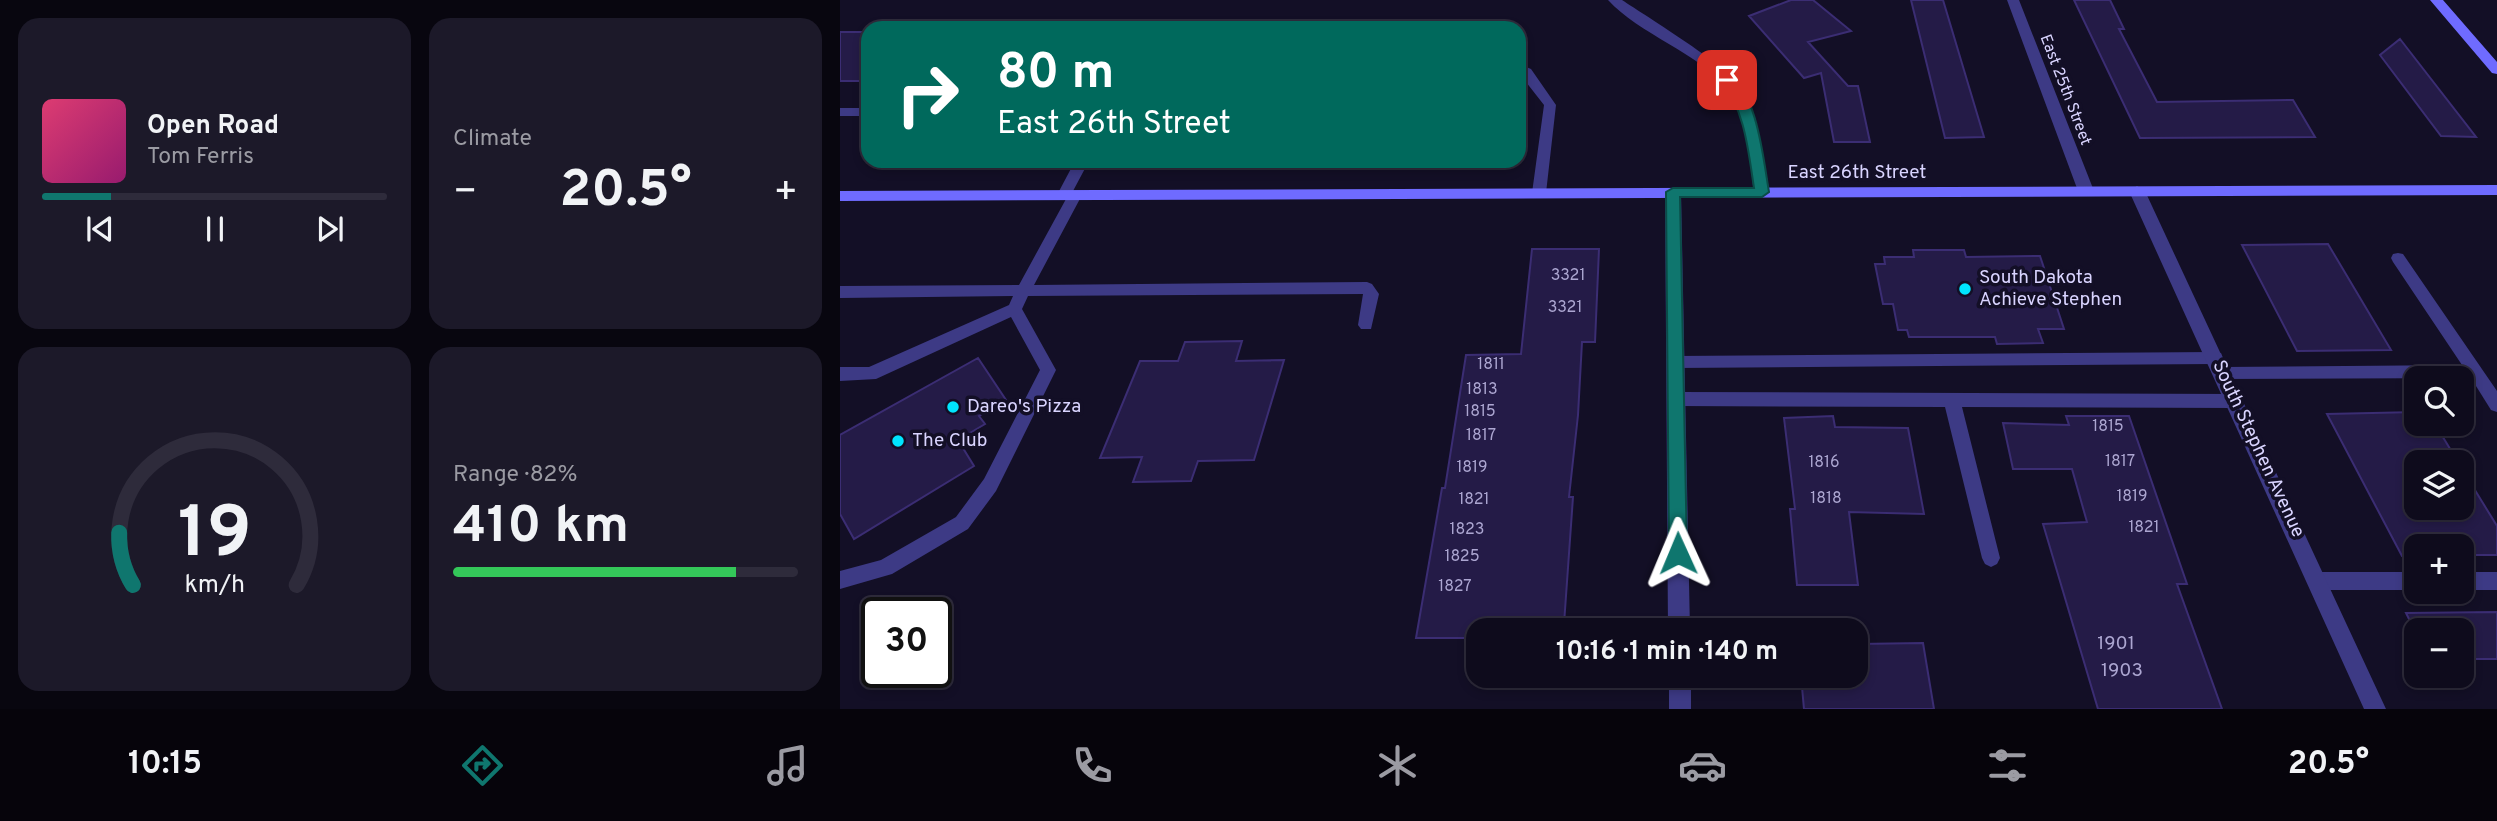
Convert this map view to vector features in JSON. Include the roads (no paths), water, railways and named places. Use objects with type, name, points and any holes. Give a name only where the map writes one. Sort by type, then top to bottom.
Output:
[{"type":"main road","points":[[2436,0],[2497,70]]},
{"type":"main road","name":"East 26th Street","points":[[840,195],[2497,190]]},
{"type":"street","points":[[1614,0],[1703,61],[1736,88],[1749,118],[1762,192]]},
{"type":"street","name":"East 25th Street","points":[[2013,0],[2086,191]]},
{"type":"street","name":"South Stephen Avenue","points":[[2137,191],[2375,709]]},
{"type":"street","points":[[1673,192],[1679,618]]},
{"type":"street","points":[[1680,688],[1680,709]]},
{"type":"lane","points":[[1526,72],[1549,105],[1539,193]]},
{"type":"lane","points":[[840,112],[861,112]]},
{"type":"lane","points":[[840,374],[870,374],[1014,309],[1070,195],[1080,168]]},
{"type":"lane","points":[[2398,257],[2497,405]]},
{"type":"lane","points":[[840,292],[1367,288],[1372,294],[1366,325]]},
{"type":"lane","points":[[840,580],[885,568],[962,523],[990,485],[1048,370],[1014,309]]},
{"type":"lane","points":[[1675,362],[2219,366],[2475,371]]},
{"type":"lane","points":[[1676,399],[2235,401]]},
{"type":"lane","points":[[1952,400],[1991,558]]},
{"type":"lane","points":[[2318,581],[2404,581]]},
{"type":"lane","points":[[2474,581],[2497,581]]},
{"type":"place","name":"South Dakota Achieve Stephen","points":[[1965,289]]},
{"type":"place","name":"Dareo's Pizza","points":[[953,407]]},
{"type":"place","name":"The Club","points":[[898,441]]}]
